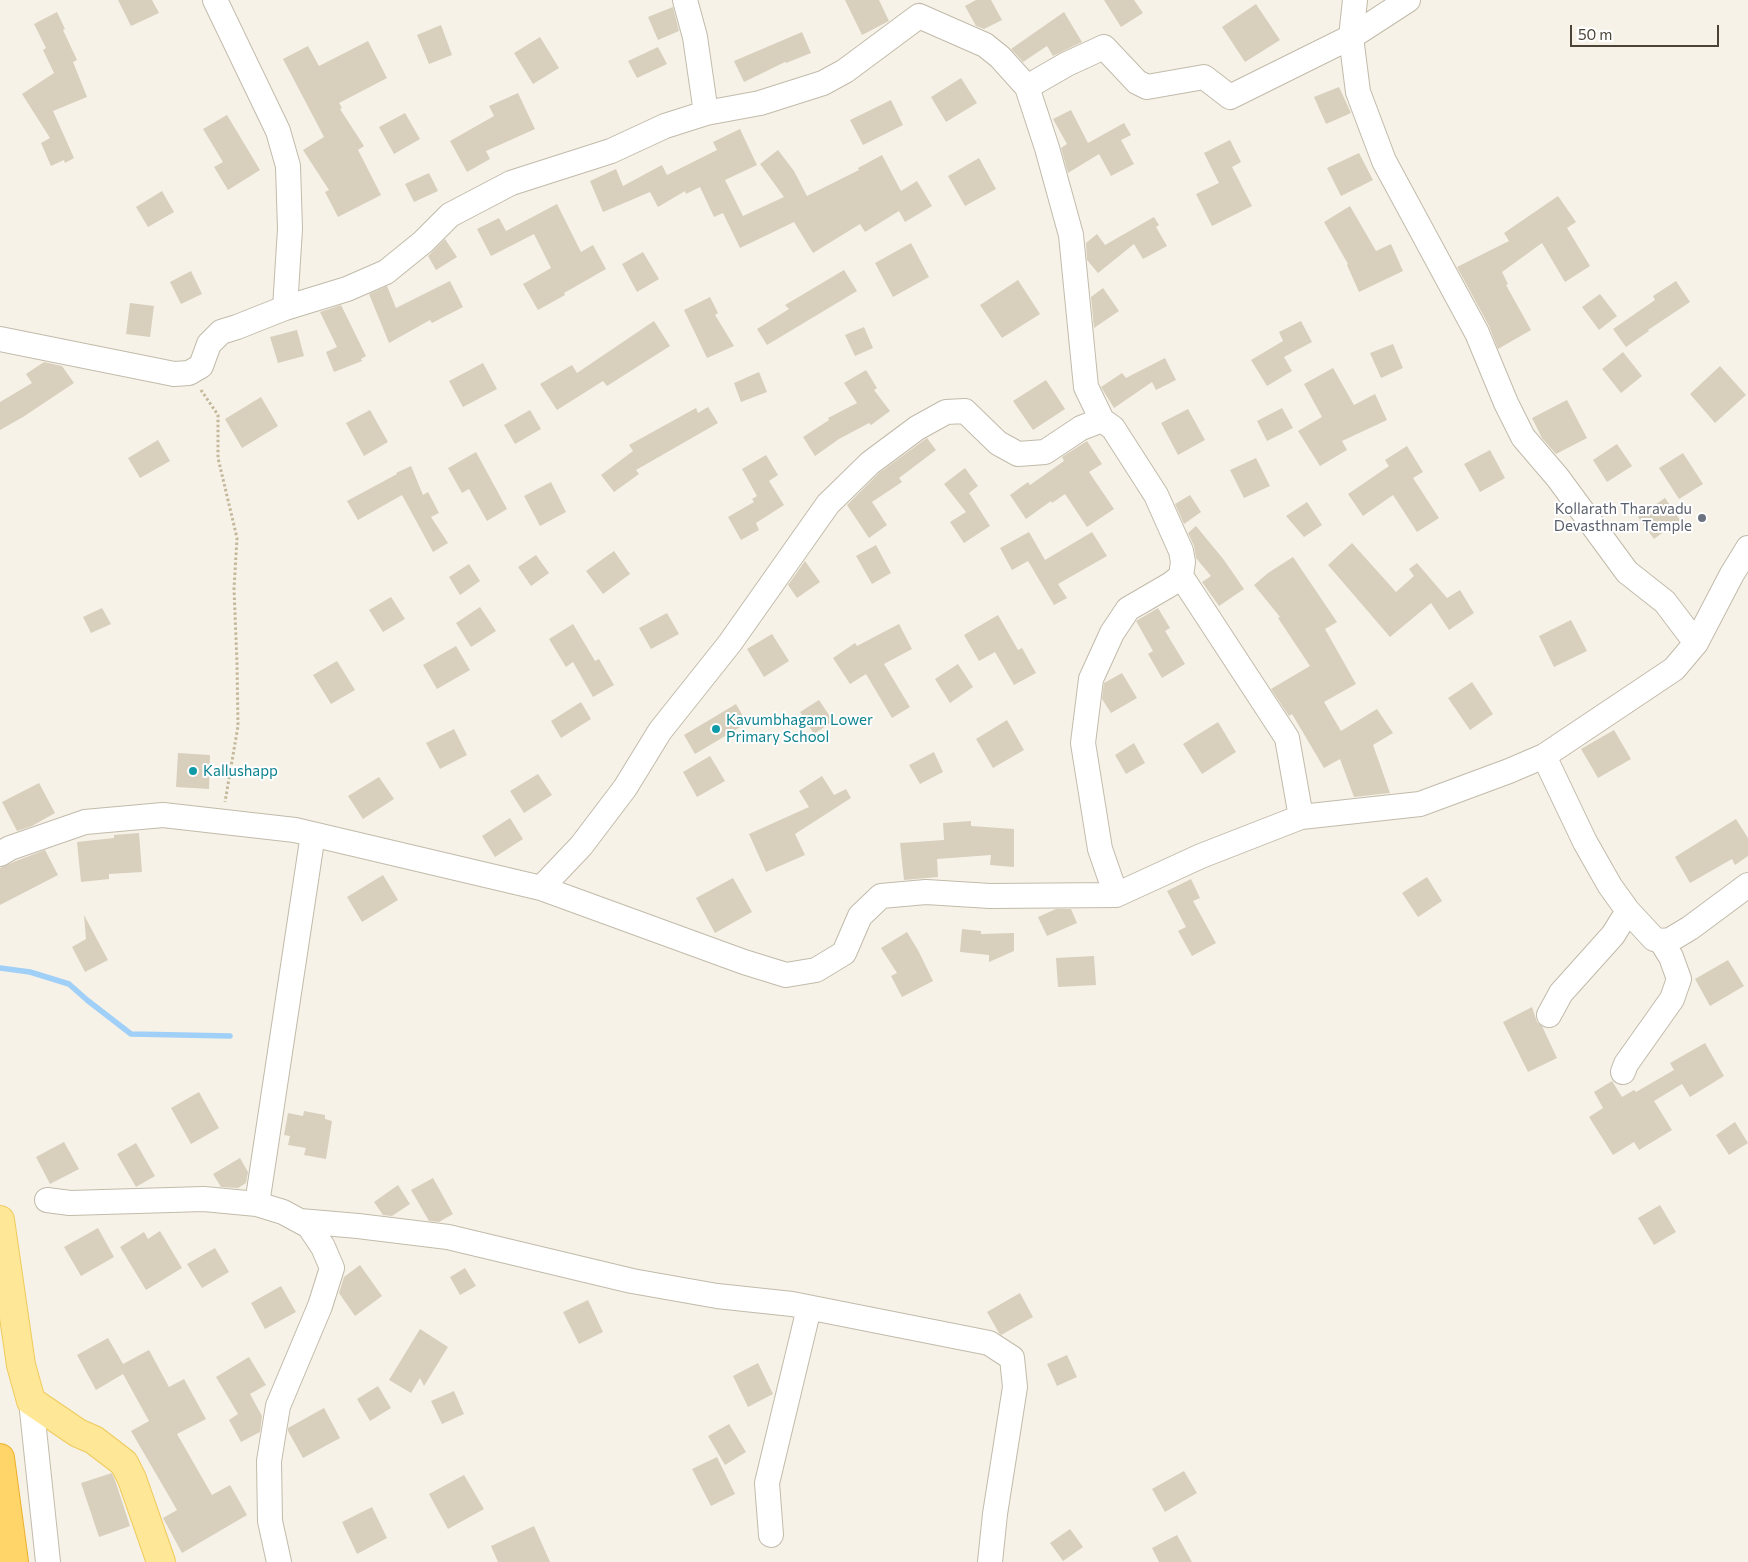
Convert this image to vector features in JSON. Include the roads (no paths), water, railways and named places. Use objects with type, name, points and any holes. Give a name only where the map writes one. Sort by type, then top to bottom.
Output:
[{"type":"highway","points":[[0,1458],[14,1562]]},
{"type":"main road","points":[[0,1220],[21,1365],[31,1401],[78,1434],[94,1440],[124,1463],[132,1479],[161,1562]]},
{"type":"street","points":[[215,0],[278,131],[288,166],[290,229],[285,308]]},
{"type":"street","points":[[685,0],[695,37],[706,113]]},
{"type":"street","points":[[1355,0],[1351,37],[1358,92],[1384,161],[1477,333],[1506,403],[1523,437],[1558,478],[1627,572],[1665,602],[1696,644]]},
{"type":"street","points":[[1027,87],[1067,64],[1104,47],[1137,82],[1146,87],[1204,77],[1230,97],[1351,37],[1408,0]]},
{"type":"street","points":[[0,339],[174,374],[189,373],[201,366],[209,344],[221,332],[285,308],[347,289],[386,272],[423,242],[450,215],[511,183],[611,151],[665,126],[706,113],[760,103],[823,83],[845,71],[923,8],[985,45],[1000,57],[1027,87],[1047,148],[1071,235],[1086,387],[1102,420],[1112,428],[1156,495],[1181,551],[1183,562],[1181,576],[1287,738],[1301,817]]},
{"type":"street","points":[[542,888],[581,846],[620,795],[660,731],[730,643],[828,504],[870,463],[917,428],[946,412],[965,411],[998,443],[1018,454],[1045,452],[1081,428],[1102,420]]},
{"type":"street","points":[[0,854],[10,848],[85,822],[163,815],[296,830],[542,888],[744,962],[786,975],[816,970],[844,953],[860,916],[881,896],[926,892],[990,896],[1116,895],[1201,856],[1301,817],[1420,804],[1544,756],[1604,718],[1674,669],[1696,644],[1732,574],[1748,548]]},
{"type":"street","points":[[1116,895],[1100,849],[1083,743],[1091,679],[1112,633],[1128,609],[1171,584],[1181,576]]},
{"type":"street","points":[[1544,756],[1610,886],[1628,911],[1654,939],[1661,941],[1670,940],[1690,928],[1748,885]]},
{"type":"street","points":[[257,1204],[313,834]]},
{"type":"street","points":[[1549,1015],[1561,993],[1613,935],[1628,911]]},
{"type":"street","points":[[1624,1072],[1626,1064],[1672,999],[1679,979],[1671,957],[1661,941]]},
{"type":"street","points":[[47,1200],[70,1203],[204,1199],[257,1204],[283,1212],[309,1226],[324,1247],[332,1268],[320,1306],[278,1406],[269,1461],[270,1521],[279,1562]]},
{"type":"street","points":[[300,1221],[448,1237],[632,1281],[717,1296],[792,1304],[989,1343],[1012,1358],[1015,1387],[995,1514],[990,1562]]},
{"type":"street","points":[[771,1535],[768,1483],[809,1308]]},
{"type":"street","points":[[31,1401],[48,1562]]},
{"type":"waterway","points":[[0,968],[30,972],[69,984],[131,1034],[230,1036]]},
{"type":"place","name":"Kollarath Tharavadu Devasthnam Temple","points":[[1702,518]]},
{"type":"place","name":"Kavumbhagam Lower Primary School","points":[[716,729]]},
{"type":"place","name":"Kallushapp","points":[[193,771]]}]
